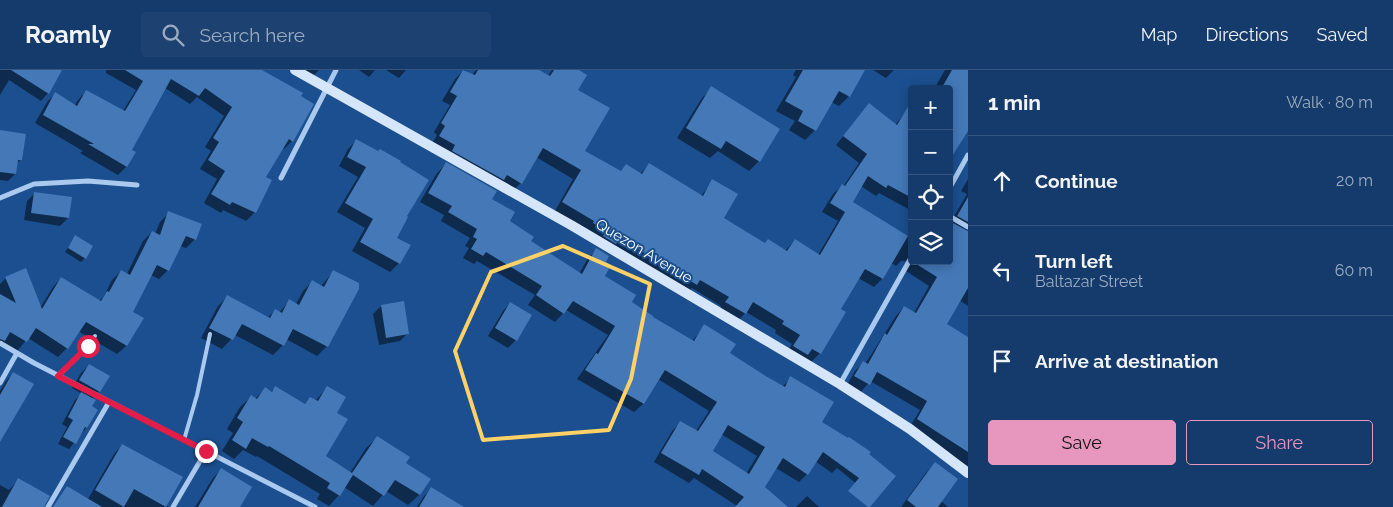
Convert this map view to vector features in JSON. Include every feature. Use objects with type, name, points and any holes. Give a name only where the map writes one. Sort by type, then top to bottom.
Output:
[{"type":"street","name":"Quezon Avenue","points":[[295,70],[571,225],[840,384],[910,429],[968,473]]},
{"type":"street","points":[[281,178],[336,70]]},
{"type":"street","points":[[953,182],[968,155]]},
{"type":"street","points":[[0,198],[34,184],[88,181],[137,185]]},
{"type":"street","points":[[953,218],[968,227]]},
{"type":"street","points":[[840,384],[908,263]]},
{"type":"street","points":[[0,343],[58,376],[316,507]]},
{"type":"street","points":[[0,383],[17,353]]},
{"type":"street","points":[[48,507],[109,402]]},
{"type":"street","points":[[173,507],[206,451]]},
{"type":"lane","points":[[184,440],[197,395],[210,334]]},
{"type":"lane","points":[[58,376],[77,358],[95,336]]},
{"type":"highlighted area","points":[[563,246],[650,284],[631,379],[609,430],[483,440],[455,351],[491,272]]},
{"type":"building","points":[[11,70],[62,70],[49,94]]},
{"type":"building","points":[[125,70],[262,70],[303,93],[301,96],[314,104],[293,142],[289,139],[266,177],[272,180],[256,213],[232,202],[230,205],[211,194],[225,171],[208,160],[219,142],[213,138],[232,107],[205,88],[199,96],[171,79],[132,150],[136,152],[127,167],[88,144],[94,144],[43,115],[55,92],[77,106],[86,90],[125,111],[143,81]]},
{"type":"building","points":[[463,70],[475,75],[478,70],[539,70],[550,76],[554,70],[579,70],[587,75],[578,90],[610,108],[585,151],[621,171],[626,164],[642,174],[649,163],[703,196],[712,179],[738,194],[724,218],[765,243],[768,239],[787,251],[795,239],[820,255],[845,212],[830,203],[842,184],[845,186],[867,154],[843,136],[869,103],[897,125],[908,107],[908,196],[888,185],[886,188],[868,176],[853,202],[908,236],[883,279],[865,269],[841,309],[846,312],[821,354],[812,349],[808,355],[793,346],[800,335],[782,324],[784,321],[753,302],[746,314],[725,302],[729,297],[700,280],[697,285],[620,238],[616,244],[603,236],[606,231],[593,223],[594,221],[562,202],[581,170],[543,148],[522,184],[507,175],[504,180],[452,151],[455,145],[439,136],[445,126],[441,123],[457,96],[450,92]]},
{"type":"building","points":[[803,70],[865,70],[850,97],[839,91],[816,131],[798,121],[803,111],[785,101]]},
{"type":"building","points":[[952,70],[968,70],[968,131],[953,155],[953,85],[943,85]]},
{"type":"building","points":[[711,86],[780,129],[760,162],[726,141],[721,149],[686,128]]},
{"type":"building","points":[[0,130],[26,134],[22,160],[18,160],[16,174],[0,172]]},
{"type":"building","points":[[356,139],[378,151],[380,149],[429,180],[407,216],[397,238],[411,245],[400,264],[360,242],[373,219],[345,203],[366,167],[347,157]]},
{"type":"building","points":[[446,162],[497,191],[492,199],[515,212],[510,221],[534,237],[531,241],[582,274],[596,248],[609,256],[606,262],[611,265],[605,276],[636,295],[632,302],[653,317],[694,341],[704,324],[736,344],[730,353],[764,375],[785,387],[790,376],[834,402],[822,422],[871,452],[869,454],[896,476],[868,507],[848,491],[859,478],[823,452],[808,475],[783,458],[765,487],[788,507],[735,507],[744,497],[702,469],[699,475],[661,453],[680,421],[698,431],[717,402],[665,370],[644,404],[585,370],[596,353],[598,354],[615,326],[573,301],[564,314],[536,295],[542,286],[486,252],[483,256],[471,249],[477,239],[473,237],[477,229],[448,212],[452,206],[428,193]],"holes":[[[728,425],[765,447],[749,474],[713,451]]]},
{"type":"building","points":[[34,192],[72,197],[69,218],[31,213]]},
{"type":"building","points":[[968,197],[968,222],[957,216]]},
{"type":"building","points":[[168,211],[202,224],[196,240],[186,236],[169,271],[157,265],[133,312],[144,318],[127,346],[86,322],[68,349],[36,328],[27,342],[10,332],[5,341],[0,339],[0,294],[16,303],[5,277],[26,268],[42,309],[61,277],[101,301],[107,291],[109,292],[121,270],[130,275],[152,231],[160,235]]},
{"type":"building","points":[[953,223],[968,231],[968,288],[947,324],[968,337],[968,452],[917,419],[927,401],[877,372],[870,385],[854,376],[863,361],[868,364],[885,333],[887,335],[904,306],[916,313],[937,277],[918,265],[953,265]]},
{"type":"building","points":[[75,235],[93,246],[86,259],[68,248]]},
{"type":"building","points":[[333,270],[359,283],[359,289],[328,347],[293,329],[284,346],[242,324],[233,340],[209,328],[227,295],[270,318],[275,309],[282,313],[289,299],[299,305],[312,280],[324,287]]},
{"type":"building","points":[[404,301],[409,334],[386,338],[381,305]]},
{"type":"building","points":[[510,302],[532,315],[517,341],[495,328]]},
{"type":"building","points":[[89,364],[110,376],[100,392],[79,380]]},
{"type":"building","points":[[13,372],[34,384],[0,442],[0,395]]},
{"type":"building","points":[[275,386],[305,404],[310,397],[318,401],[327,386],[346,397],[337,413],[348,419],[326,456],[352,473],[377,436],[410,457],[406,463],[431,479],[420,495],[395,480],[384,496],[353,475],[340,496],[327,488],[330,483],[269,446],[252,438],[246,449],[232,440],[243,422],[237,418],[251,395],[257,399],[265,387],[272,392]]},
{"type":"building","points":[[81,392],[96,400],[92,406],[98,410],[87,428],[85,427],[76,444],[63,437],[73,420],[68,417]]},
{"type":"building","points":[[122,444],[183,477],[166,507],[134,489],[124,507],[95,490]]},
{"type":"building","points":[[935,462],[958,479],[938,507],[916,507],[907,500]]},
{"type":"building","points":[[221,468],[252,487],[240,507],[198,507]]},
{"type":"building","points":[[18,478],[50,496],[44,507],[2,507]]},
{"type":"building","points":[[67,486],[102,507],[53,507]]},
{"type":"building","points":[[431,487],[464,507],[419,507]]},
{"type":"route","points":[[88,346],[58,376],[206,451]]}]
